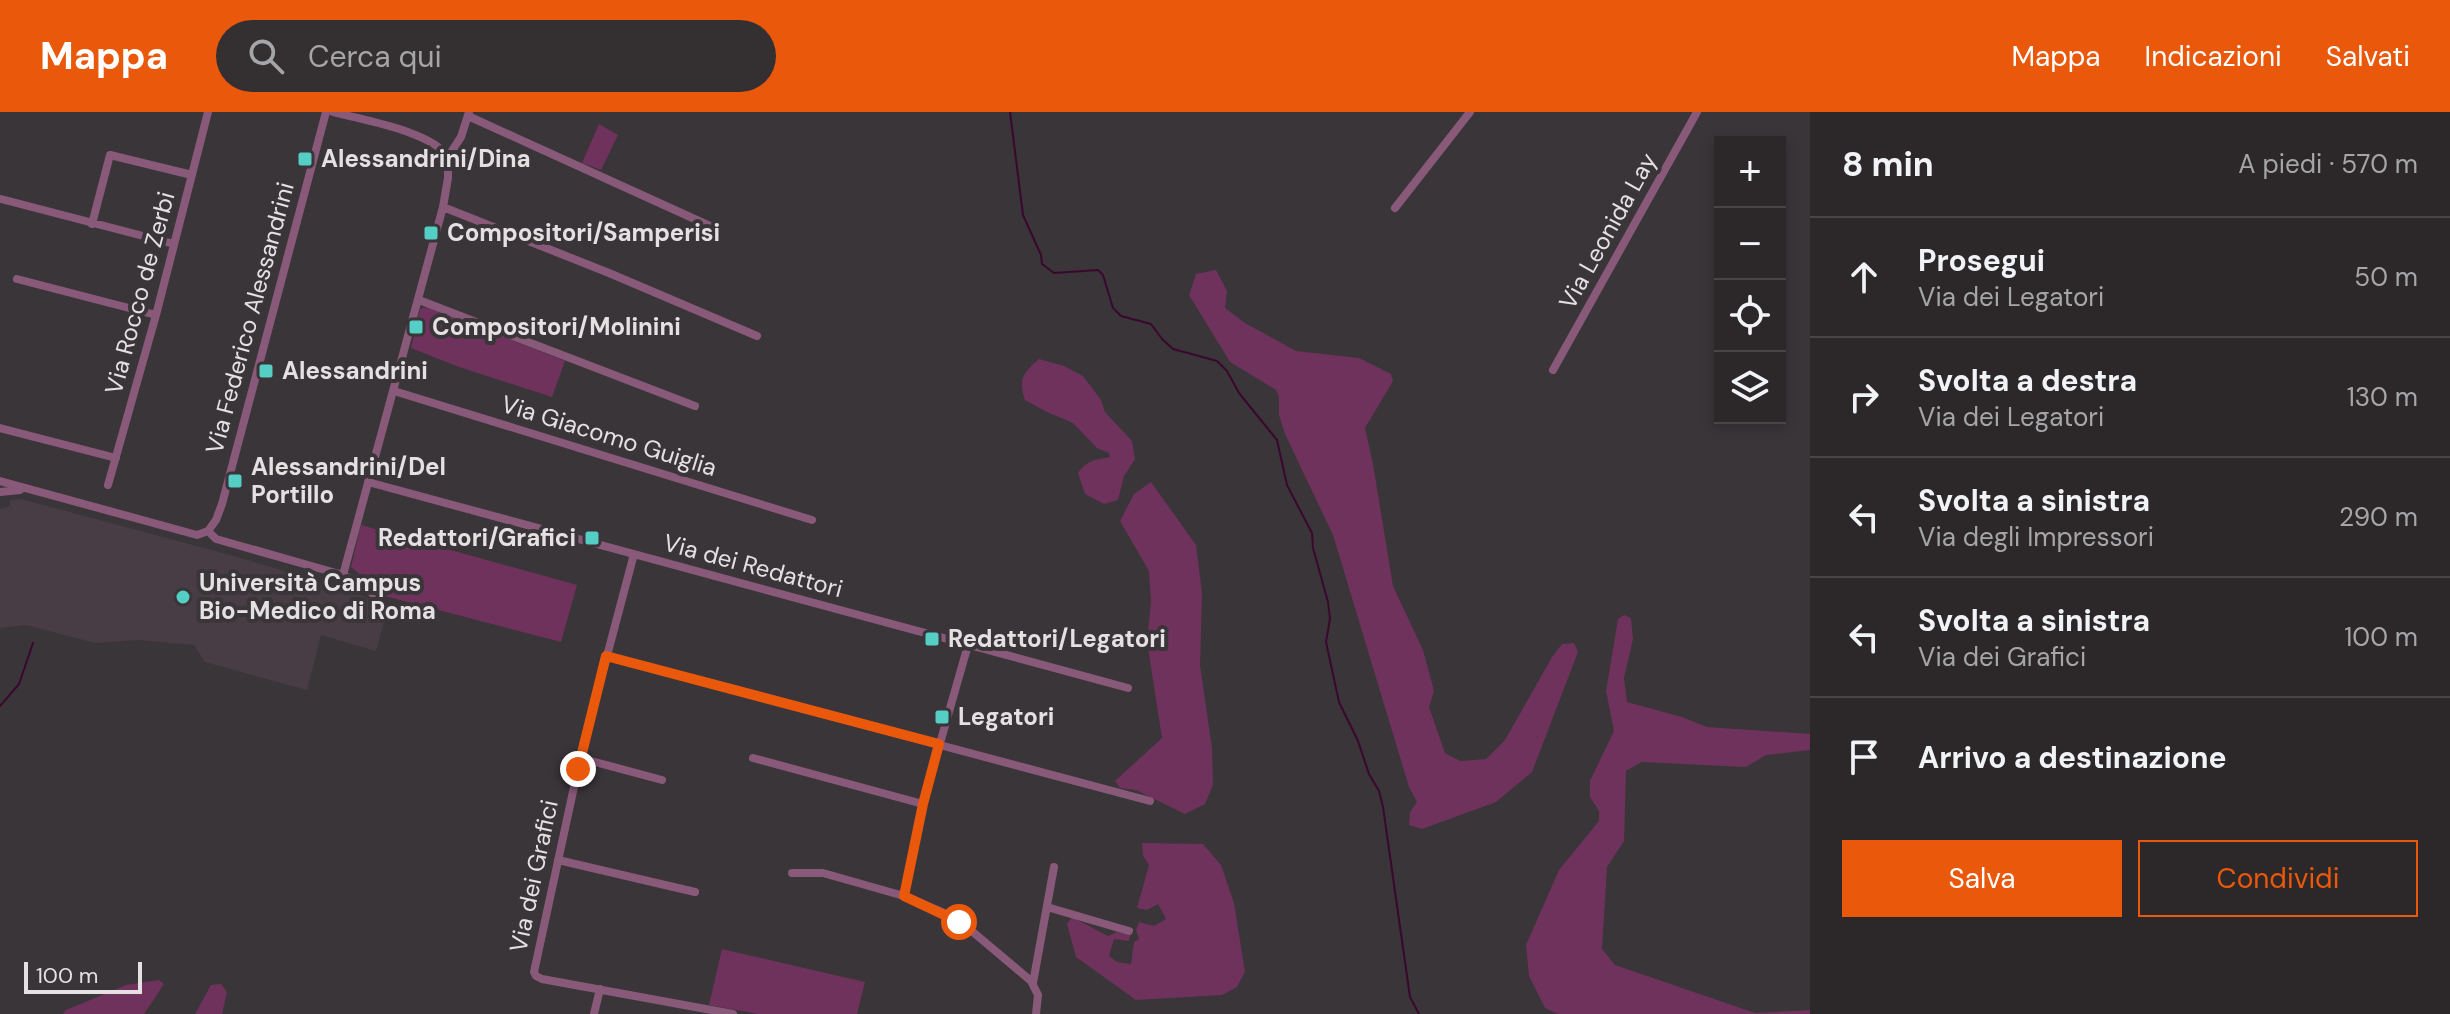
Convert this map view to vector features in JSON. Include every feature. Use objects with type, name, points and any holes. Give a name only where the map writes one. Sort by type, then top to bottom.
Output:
[{"type":"street","name":"Via Rocco de Zerbi","points":[[108,485],[208,112]]},
{"type":"street","name":"Via Federico Alessandrini","points":[[208,531],[222,504],[326,112]]},
{"type":"street","points":[[333,112],[421,138],[439,146],[448,157]]},
{"type":"street","points":[[1395,208],[1470,112]]},
{"type":"street","name":"Via Leonida Lay","points":[[1553,370],[1697,112]]},
{"type":"street","points":[[343,575],[443,207],[448,157],[459,141],[468,114],[710,226]]},
{"type":"street","points":[[92,224],[110,155],[192,175]]},
{"type":"street","points":[[1,199],[174,244]]},
{"type":"street","points":[[443,207],[757,336]]},
{"type":"street","points":[[17,279],[156,315]]},
{"type":"street","points":[[419,300],[695,406]]},
{"type":"street","name":"Via Giacomo Guiglia","points":[[394,391],[812,520]]},
{"type":"street","points":[[0,428],[116,458]]},
{"type":"street","points":[[0,481],[197,535],[208,531],[216,539],[343,575],[376,596]]},
{"type":"street","name":"Via dei Redattori","points":[[368,482],[1128,688]]},
{"type":"street","points":[[0,492],[32,491]]},
{"type":"street","name":"Via dei Grafici","points":[[600,989],[542,979],[535,974],[534,967],[580,758],[634,554]]},
{"type":"street","points":[[904,896],[923,804],[968,645]]},
{"type":"street","points":[[606,656],[1150,801]]},
{"type":"street","points":[[580,758],[662,780]]},
{"type":"street","points":[[753,758],[923,804]]},
{"type":"street","points":[[558,860],[695,892]]},
{"type":"street","points":[[1036,1014],[1038,998],[1033,983],[1054,867]]},
{"type":"street","points":[[792,873],[823,873],[904,896],[942,912],[967,927],[1033,983]]},
{"type":"street","points":[[1047,907],[1129,931]]},
{"type":"street","points":[[594,1014],[600,989],[733,1014]]},
{"type":"shaded area","points":[[599,124],[618,135],[601,170],[582,163]]},
{"type":"shaded area","points":[[1216,270],[1227,291],[1225,308],[1245,323],[1296,351],[1359,358],[1391,374],[1393,381],[1365,428],[1393,586],[1423,650],[1434,691],[1429,707],[1445,753],[1460,761],[1486,759],[1505,740],[1552,657],[1562,644],[1574,643],[1578,652],[1532,772],[1496,802],[1422,829],[1409,825],[1410,812],[1417,802],[1409,787],[1333,535],[1285,434],[1279,415],[1279,397],[1276,390],[1230,362],[1189,295],[1196,274]]},
{"type":"shaded area","points":[[427,307],[565,361],[552,397],[411,348],[420,309]]},
{"type":"shaded area","points":[[1039,359],[1064,366],[1083,376],[1101,400],[1105,412],[1132,441],[1135,459],[1124,476],[1118,500],[1104,504],[1085,494],[1078,473],[1088,463],[1110,457],[1109,453],[1097,448],[1073,423],[1025,400],[1023,377]]},
{"type":"shaded area","points":[[1151,482],[1196,545],[1202,593],[1200,665],[1212,748],[1213,785],[1205,804],[1185,814],[1136,790],[1120,788],[1115,781],[1162,738],[1147,641],[1151,602],[1149,571],[1120,521],[1134,494]]},
{"type":"shaded area","name":"Università Campus Bio-Medico di Roma","points":[[21,499],[358,593],[387,611],[376,651],[321,635],[307,690],[205,662],[194,645],[138,640],[95,643],[26,625],[0,628],[0,509],[10,506],[10,500]]},
{"type":"shaded area","points":[[361,525],[577,585],[561,642],[385,596],[351,567]]},
{"type":"shaded area","points":[[1624,615],[1631,618],[1633,639],[1624,678],[1627,702],[1707,727],[1810,734],[1810,750],[1766,755],[1746,767],[1642,762],[1626,771],[1624,841],[1607,867],[1602,949],[1615,965],[1755,1013],[1810,1010],[1810,1014],[1558,1014],[1545,1008],[1529,976],[1526,945],[1559,870],[1599,821],[1599,811],[1590,797],[1590,781],[1614,731],[1606,691],[1618,619]]},
{"type":"shaded area","points":[[1142,843],[1203,844],[1221,865],[1234,903],[1245,972],[1237,987],[1222,995],[1136,1000],[1076,957],[1067,924],[1072,917],[1108,936],[1117,932],[1130,935],[1129,941],[1114,939],[1109,956],[1117,962],[1131,964],[1134,942],[1139,939],[1136,930],[1139,922],[1154,926],[1166,919],[1158,904],[1147,910],[1137,908],[1149,865],[1143,856]]},
{"type":"shaded area","points":[[722,949],[865,982],[857,1014],[758,1014],[709,1005]]},
{"type":"shaded area","points":[[159,980],[164,984],[144,1014],[63,1014],[126,985]]},
{"type":"shaded area","points":[[221,984],[227,992],[222,1014],[195,1014],[211,985]]},
{"type":"waterway","points":[[1010,112],[1023,215],[1042,264],[1054,273],[1098,270],[1103,275],[1113,308],[1121,316],[1151,324],[1173,349],[1217,361],[1277,440],[1287,485],[1312,533],[1313,548],[1328,602],[1330,619],[1326,642],[1339,702],[1379,791],[1383,807],[1410,997],[1419,1014]]},
{"type":"waterway","points":[[0,706],[19,684],[33,643]]},
{"type":"place","name":"Alessandrini/Dina","points":[[305,159]]},
{"type":"place","name":"Compositori/Samperisi","points":[[431,233]]},
{"type":"place","name":"Compositori/Molinini","points":[[416,327]]},
{"type":"place","name":"Alessandrini","points":[[266,371]]},
{"type":"place","name":"Alessandrini/Del Portillo","points":[[235,481]]},
{"type":"place","name":"Redattori/Grafici","points":[[592,538]]},
{"type":"place","name":"Università Campus Bio-Medico di Roma","points":[[183,597]]},
{"type":"place","name":"Redattori/Legatori","points":[[932,639]]},
{"type":"place","name":"Legatori","points":[[942,717]]},
{"type":"route","points":[[578,769],[606,656],[939,744],[904,896],[959,922]]}]
